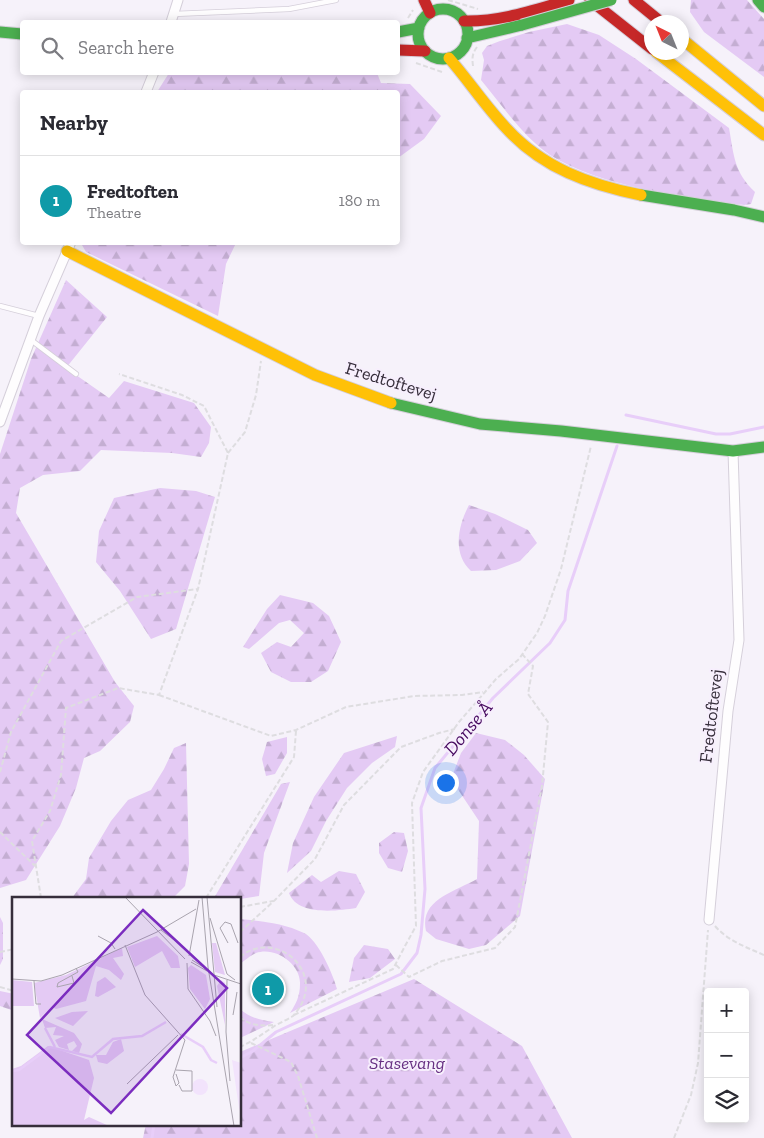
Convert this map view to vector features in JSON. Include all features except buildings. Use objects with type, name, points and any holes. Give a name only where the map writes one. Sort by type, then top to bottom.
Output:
[{"type":"main road","points":[[424,0],[430,13]]},
{"type":"main road","points":[[464,21],[476,22],[569,0]]},
{"type":"main road","points":[[590,0],[644,43]]},
{"type":"main road","points":[[468,38],[611,0]]},
{"type":"main road","points":[[634,0],[652,15]]},
{"type":"main road","points":[[758,0],[764,7]]},
{"type":"main road","points":[[445,9],[453,11],[464,21],[468,38],[461,51],[449,58],[436,58],[425,51],[420,44],[419,28],[421,22],[430,13],[445,9]]},
{"type":"main road","points":[[400,32],[419,28]]},
{"type":"main road","points":[[0,32],[20,34]]},
{"type":"main road","points":[[689,45],[764,106]]},
{"type":"main road","points":[[400,50],[425,51]]},
{"type":"main road","points":[[449,58],[508,131],[535,154],[576,178],[632,195],[764,217]]},
{"type":"main road","points":[[666,60],[764,135]]},
{"type":"main road","name":"Fredtoftevej","points":[[69,247],[315,375],[394,404],[480,424],[594,434],[733,451],[764,447]]},
{"type":"street","points":[[172,18],[178,0]]},
{"type":"street","points":[[147,90],[153,75]]},
{"type":"street","name":"Fredtoftevej","points":[[0,422],[40,316],[69,247]]},
{"type":"street","name":"Fredtoftevej","points":[[709,920],[728,711],[739,640],[733,451]]},
{"type":"lane","points":[[172,18],[289,9],[336,0]]},
{"type":"lane","points":[[0,306],[40,316]]},
{"type":"lane","points":[[31,340],[76,374]]},
{"type":"path","points":[[405,21],[410,17],[414,9]]},
{"type":"path","points":[[159,695],[198,590],[228,453],[245,432],[256,395],[263,349]]},
{"type":"path","points":[[119,374],[182,395],[204,406],[228,453]]},
{"type":"path","points":[[241,1047],[250,1043],[294,1015],[393,968],[396,964],[416,926],[412,803],[423,772],[455,728],[485,692],[522,654],[537,632],[554,594],[594,434]]},
{"type":"path","points":[[0,772],[11,732],[61,641],[137,597],[198,590]]},
{"type":"path","points":[[396,964],[409,977],[442,961],[495,948],[515,927],[542,786],[548,722],[528,694],[533,666],[522,654]]},
{"type":"path","points":[[41,897],[32,841],[50,811],[62,775],[66,708],[118,688],[159,695],[271,736],[296,730],[346,707],[414,696],[462,695],[485,692]]},
{"type":"path","points":[[241,931],[276,900],[315,859],[344,805],[401,747],[455,728]]},
{"type":"path","points":[[207,897],[294,757],[296,730]]},
{"type":"path","points":[[0,832],[36,866]]},
{"type":"path","points":[[241,907],[276,900]]},
{"type":"path","points":[[709,920],[722,934],[737,944],[764,954]]},
{"type":"path","points":[[674,1138],[691,1095],[698,1063],[709,920]]},
{"type":"path","points":[[241,952],[264,947],[279,949],[289,954],[299,964],[304,977],[305,993],[302,1004],[294,1015]]},
{"type":"path","points":[[241,956],[246,952]]},
{"type":"path","points":[[0,987],[12,991]]},
{"type":"path","points":[[241,1018],[259,1026],[276,1025]]},
{"type":"path","points":[[250,1043],[291,1062],[298,1076],[316,1138]]},
{"type":"green space","points":[[691,0],[747,0],[764,19],[764,77],[704,32],[690,12]]},
{"type":"green space","points":[[567,24],[599,35],[636,59],[729,128],[736,163],[743,178],[755,192],[751,204],[744,205],[670,194],[618,183],[571,166],[540,148],[513,120],[481,80],[484,60],[482,53],[487,46],[500,41],[529,32]]},
{"type":"green space","points":[[168,75],[378,75],[381,83],[410,84],[441,116],[424,139],[400,157],[400,90],[158,90]]},
{"type":"green space","points":[[82,245],[235,245],[226,264],[218,316],[86,252]]},
{"type":"green space","points":[[66,280],[107,317],[66,368],[109,398],[124,381],[194,403],[211,427],[209,443],[201,457],[172,453],[101,450],[80,471],[43,475],[20,488],[16,513],[115,682],[134,706],[130,722],[100,751],[84,758],[76,788],[60,826],[26,880],[0,888],[0,454],[31,359]]},
{"type":"green space","points":[[160,488],[196,491],[215,497],[176,629],[151,639],[120,591],[96,562],[99,531],[114,498]]},
{"type":"green space","points":[[469,505],[495,514],[528,530],[537,543],[520,561],[496,570],[471,571],[465,564],[459,548],[460,530]]},
{"type":"green space","points":[[280,595],[313,603],[329,616],[341,642],[328,671],[311,682],[291,682],[271,672],[261,653],[277,642],[291,647],[304,633],[290,620],[279,623],[249,649],[243,647],[267,609]]},
{"type":"green space","points":[[476,733],[505,740],[524,755],[545,779],[520,916],[486,945],[469,949],[436,939],[426,931],[425,920],[433,904],[440,898],[477,879],[479,821],[451,779],[461,753]]},
{"type":"green space","points":[[397,736],[395,747],[372,763],[347,788],[326,821],[311,851],[287,873],[293,843],[314,797],[344,753]]},
{"type":"green space","points":[[287,737],[287,753],[275,774],[266,776],[262,759],[267,742]]},
{"type":"green space","points":[[186,743],[189,864],[185,886],[174,897],[73,897],[86,879],[89,858],[111,821],[128,800],[151,790],[174,748]]},
{"type":"green space","points":[[290,782],[264,853],[259,896],[241,899],[241,897],[215,897],[281,784]]},
{"type":"green space","points":[[394,832],[404,833],[408,851],[402,872],[388,868],[379,853],[379,843]]},
{"type":"green space","points":[[339,871],[356,874],[365,892],[356,908],[329,911],[309,909],[293,900],[289,893],[312,875],[321,882]]},
{"type":"green space","points":[[0,917],[3,923],[3,959],[0,965]]},
{"type":"green space","points":[[241,919],[280,925],[296,930],[309,937],[320,950],[337,989],[290,1013],[296,1003],[300,984],[299,977],[292,964],[279,954],[271,952],[256,953],[241,963]]},
{"type":"green space","points":[[364,945],[388,949],[395,959],[370,978],[349,982],[354,958]]},
{"type":"green space","name":"Stasevang","points":[[414,979],[522,1046],[572,1138],[143,1138],[146,1126],[241,1126],[241,1052]]},
{"type":"green space","points":[[0,991],[12,994],[12,1010],[0,1006]]},
{"type":"green space","points":[[241,1010],[252,1017],[274,1022],[241,1038]]},
{"type":"waterway","name":"Donse Å","points":[[626,415],[716,434],[730,434],[764,427]]},
{"type":"waterway","name":"Donse Å","points":[[241,1057],[253,1051],[276,1032],[401,974],[417,953],[421,935],[425,889],[421,808],[435,768],[493,698],[550,643],[565,620],[568,591],[617,446]]},
{"type":"waterway","name":"Donse Å","points":[[152,1138],[154,1126]]},
{"type":"traffic: fast","points":[[522,25],[611,0]]},
{"type":"traffic: fast","points":[[758,0],[764,7]]},
{"type":"traffic: fast","points":[[443,9],[461,16],[468,34],[461,52],[443,59],[425,52],[418,34],[425,16],[443,9]]},
{"type":"traffic: fast","points":[[467,38],[522,25]]},
{"type":"traffic: fast","points":[[400,32],[419,28]]},
{"type":"traffic: fast","points":[[0,32],[20,34]]},
{"type":"traffic: fast","points":[[641,195],[734,210],[764,217]]},
{"type":"traffic: fast","points":[[391,403],[480,424],[561,431],[733,451],[764,447]]},
{"type":"traffic: slow","points":[[689,45],[764,106]]},
{"type":"traffic: slow","points":[[449,58],[499,121],[521,143],[536,154],[568,173],[604,186],[641,195]]},
{"type":"traffic: slow","points":[[666,60],[764,135]]},
{"type":"traffic: slow","points":[[67,251],[315,375],[391,403]]},
{"type":"traffic: jam","points":[[424,0],[430,13]]},
{"type":"traffic: jam","points":[[464,21],[491,20],[569,0]]},
{"type":"traffic: jam","points":[[590,0],[644,43]]},
{"type":"traffic: jam","points":[[634,0],[652,15]]},
{"type":"traffic: jam","points":[[400,50],[425,51]]},
{"type":"place","name":"Fredtoften","points":[[268,989]]}]
